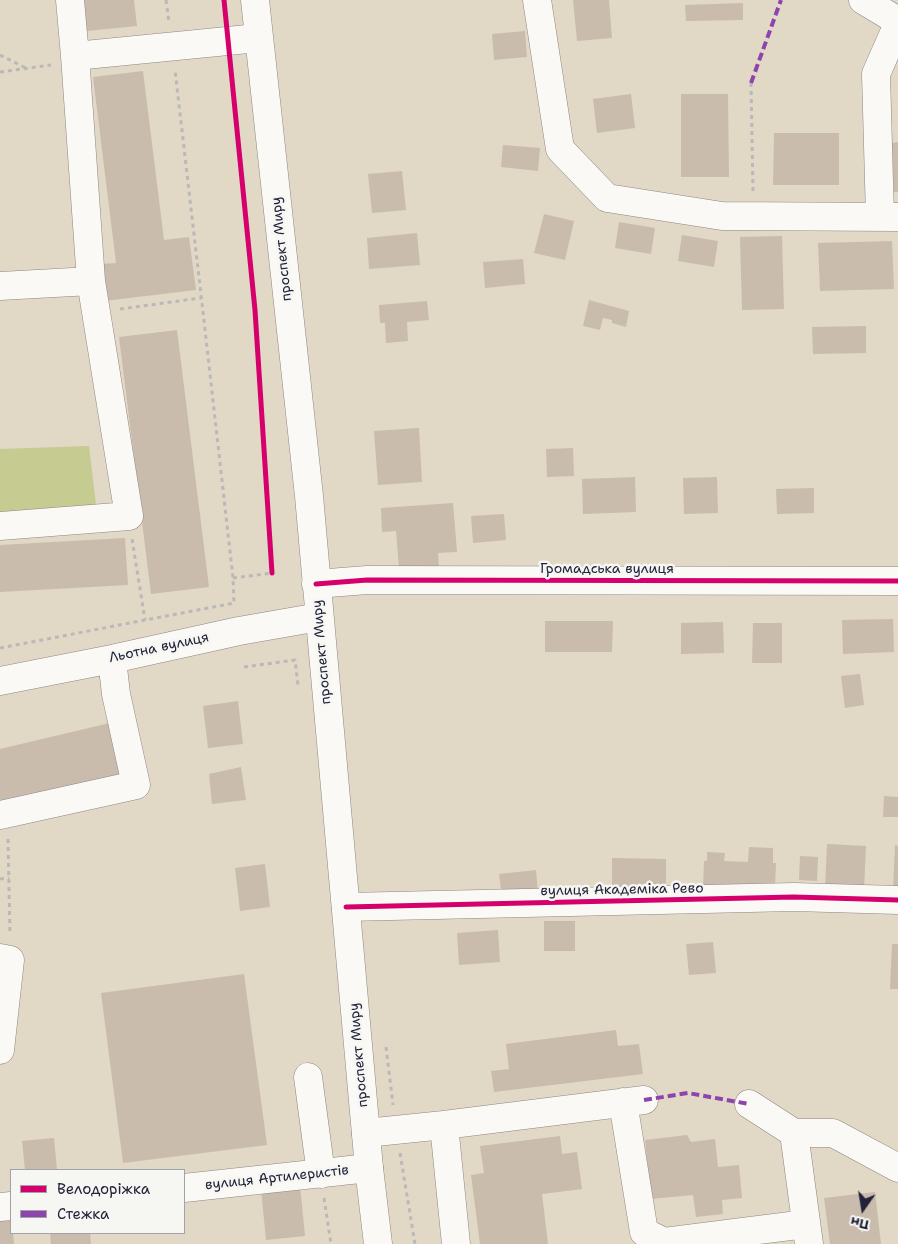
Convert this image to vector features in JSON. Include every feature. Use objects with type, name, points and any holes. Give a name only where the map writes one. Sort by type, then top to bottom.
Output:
[{"type":"street","points":[[0,526],[128,516],[91,282],[76,59],[70,0]]},
{"type":"street","name":"проспект Миру","points":[[255,0],[309,496],[369,1168],[378,1244]]},
{"type":"street","points":[[537,0],[560,149],[607,198],[722,216],[889,217],[876,74],[898,23],[863,0]]},
{"type":"street","points":[[76,59],[172,46],[258,38]]},
{"type":"street","points":[[0,286],[91,282]]},
{"type":"street","name":"Громадська вулиця","points":[[316,584],[367,580],[898,581]]},
{"type":"street","name":"Льотна вулиця","points":[[0,681],[238,631],[319,617]]},
{"type":"street","points":[[4,825],[136,785],[116,694],[112,659]]},
{"type":"street","name":"вулиця Академіка Рево","points":[[346,907],[784,898],[898,900]]},
{"type":"street","points":[[0,1050],[5,959]]},
{"type":"street","points":[[308,1077],[321,1174]]},
{"type":"street","points":[[366,1133],[633,1101],[644,1232],[664,1243],[807,1234],[794,1133]]},
{"type":"street","points":[[749,1104],[794,1133],[833,1134],[898,1168]]},
{"type":"street","points":[[444,1125],[456,1244]]},
{"type":"street","name":"вулиця Артилеристів","points":[[185,1188],[369,1168]]},
{"type":"path","points":[[0,648],[234,603],[233,578],[166,0]]},
{"type":"path","points":[[0,55],[28,68]]},
{"type":"path","points":[[0,72],[76,59]]},
{"type":"path","points":[[751,83],[753,217]]},
{"type":"path","points":[[96,312],[201,298]]},
{"type":"path","points":[[128,516],[145,620]]},
{"type":"path","points":[[233,578],[272,573],[272,564]]},
{"type":"path","points":[[4,825],[9,878],[5,959]]},
{"type":"path","points":[[0,879],[9,878]]},
{"type":"path","points":[[386,1042],[396,1130],[415,1244]]},
{"type":"path","points":[[321,1174],[331,1244]]},
{"type":"green space","points":[[89,446],[97,513],[0,516],[0,449]]},
{"type":"building","points":[[84,0],[134,0],[137,26],[87,31]]},
{"type":"building","points":[[573,0],[609,0],[612,38],[577,41]]},
{"type":"building","points":[[743,3],[743,20],[686,21],[685,5]]},
{"type":"building","points":[[525,31],[527,57],[494,60],[492,34]]},
{"type":"building","points":[[143,71],[164,240],[189,237],[196,290],[104,301],[101,264],[116,263],[93,77]]},
{"type":"building","points":[[631,94],[635,128],[597,133],[593,99]]},
{"type":"building","points":[[681,94],[728,94],[729,177],[681,177]]},
{"type":"building","points":[[774,133],[839,133],[839,185],[773,185]]},
{"type":"building","points":[[898,142],[898,192],[894,192],[892,143]]},
{"type":"building","points":[[503,145],[540,148],[538,171],[501,167]]},
{"type":"building","points":[[402,171],[406,210],[372,213],[368,174]]},
{"type":"building","points":[[544,214],[574,221],[565,260],[534,253]]},
{"type":"building","points":[[619,222],[655,228],[651,254],[615,248]]},
{"type":"building","points":[[417,233],[420,265],[369,269],[367,238]]},
{"type":"building","points":[[682,235],[718,241],[714,267],[678,261]]},
{"type":"building","points":[[782,236],[784,309],[742,310],[740,237]]},
{"type":"building","points":[[892,241],[894,289],[820,291],[818,243]]},
{"type":"building","points":[[523,259],[525,284],[485,288],[483,262]]},
{"type":"building","points":[[589,300],[629,311],[626,327],[603,318],[600,330],[583,326]]},
{"type":"building","points":[[427,301],[429,320],[407,322],[408,341],[386,343],[385,323],[380,323],[379,305]]},
{"type":"building","points":[[866,326],[866,353],[813,354],[812,327]]},
{"type":"building","points":[[177,330],[209,587],[151,594],[119,337]]},
{"type":"building","points":[[419,428],[422,482],[378,485],[374,431]]},
{"type":"building","points":[[573,448],[574,476],[547,477],[546,449]]},
{"type":"building","points":[[635,477],[636,512],[583,514],[582,479]]},
{"type":"building","points":[[717,477],[718,513],[684,514],[683,478]]},
{"type":"building","points":[[814,488],[814,513],[777,514],[776,489]]},
{"type":"building","points":[[453,503],[457,552],[438,553],[439,567],[399,568],[396,531],[382,532],[381,508]]},
{"type":"building","points":[[504,514],[506,540],[473,543],[471,516]]},
{"type":"building","points":[[125,538],[128,585],[0,592],[0,545]]},
{"type":"building","points":[[893,619],[894,652],[843,654],[842,620]]},
{"type":"building","points":[[545,621],[613,621],[612,652],[545,652]]},
{"type":"building","points":[[723,622],[724,653],[681,654],[681,623]]},
{"type":"building","points":[[753,623],[782,623],[782,663],[752,663]]},
{"type":"building","points":[[860,674],[864,705],[845,708],[841,676]]},
{"type":"building","points":[[238,701],[243,744],[208,748],[203,706]]},
{"type":"building","points":[[114,722],[126,774],[0,802],[0,749]]},
{"type":"building","points":[[241,767],[246,800],[212,804],[209,774]]},
{"type":"building","points":[[884,796],[898,797],[898,817],[883,817]]},
{"type":"building","points":[[827,844],[866,846],[864,890],[825,889]]},
{"type":"building","points":[[895,845],[898,846],[898,892],[893,892]]},
{"type":"building","points":[[749,847],[773,848],[773,863],[776,863],[775,889],[703,887],[704,861],[707,861],[707,852],[725,853],[724,861],[748,862]]},
{"type":"building","points":[[800,856],[818,857],[817,881],[799,880]]},
{"type":"building","points":[[612,858],[666,859],[666,888],[612,888]]},
{"type":"building","points":[[265,864],[270,907],[240,911],[235,868]]},
{"type":"building","points":[[536,870],[538,894],[502,898],[499,874]]},
{"type":"building","points":[[544,921],[575,921],[575,951],[544,951]]},
{"type":"building","points":[[498,930],[500,962],[459,965],[457,933]]},
{"type":"building","points":[[713,942],[716,973],[689,975],[686,944]]},
{"type":"building","points":[[892,944],[898,944],[898,989],[890,989]]},
{"type":"building","points":[[244,974],[267,1145],[123,1163],[101,993]]},
{"type":"building","points":[[616,1030],[618,1046],[639,1044],[643,1074],[494,1092],[491,1071],[509,1069],[506,1044]]},
{"type":"building","points":[[687,1135],[691,1142],[715,1139],[718,1167],[739,1165],[742,1198],[722,1200],[723,1214],[696,1217],[693,1195],[651,1199],[645,1140]]},
{"type":"building","points":[[560,1136],[562,1154],[577,1152],[582,1189],[542,1194],[548,1244],[480,1244],[471,1175],[484,1173],[480,1146]]},
{"type":"building","points":[[54,1138],[57,1169],[25,1169],[22,1141]]},
{"type":"building","points":[[300,1185],[305,1236],[266,1240],[261,1189]]},
{"type":"building","points":[[875,1192],[881,1244],[830,1244],[824,1198]]},
{"type":"building","points":[[10,1219],[10,1234],[13,1234],[14,1244],[0,1244],[0,1221]]},
{"type":"building","points":[[50,1234],[90,1234],[91,1244],[51,1244]]},
{"type":"marked path","points":[[751,83],[781,0]]},
{"type":"marked path","points":[[644,1100],[688,1093],[749,1104]]},
{"type":"cycle path","points":[[224,0],[255,310],[272,573]]},
{"type":"cycle path","points":[[316,584],[367,580],[898,581]]},
{"type":"cycle path","points":[[346,907],[794,897],[898,900]]}]
